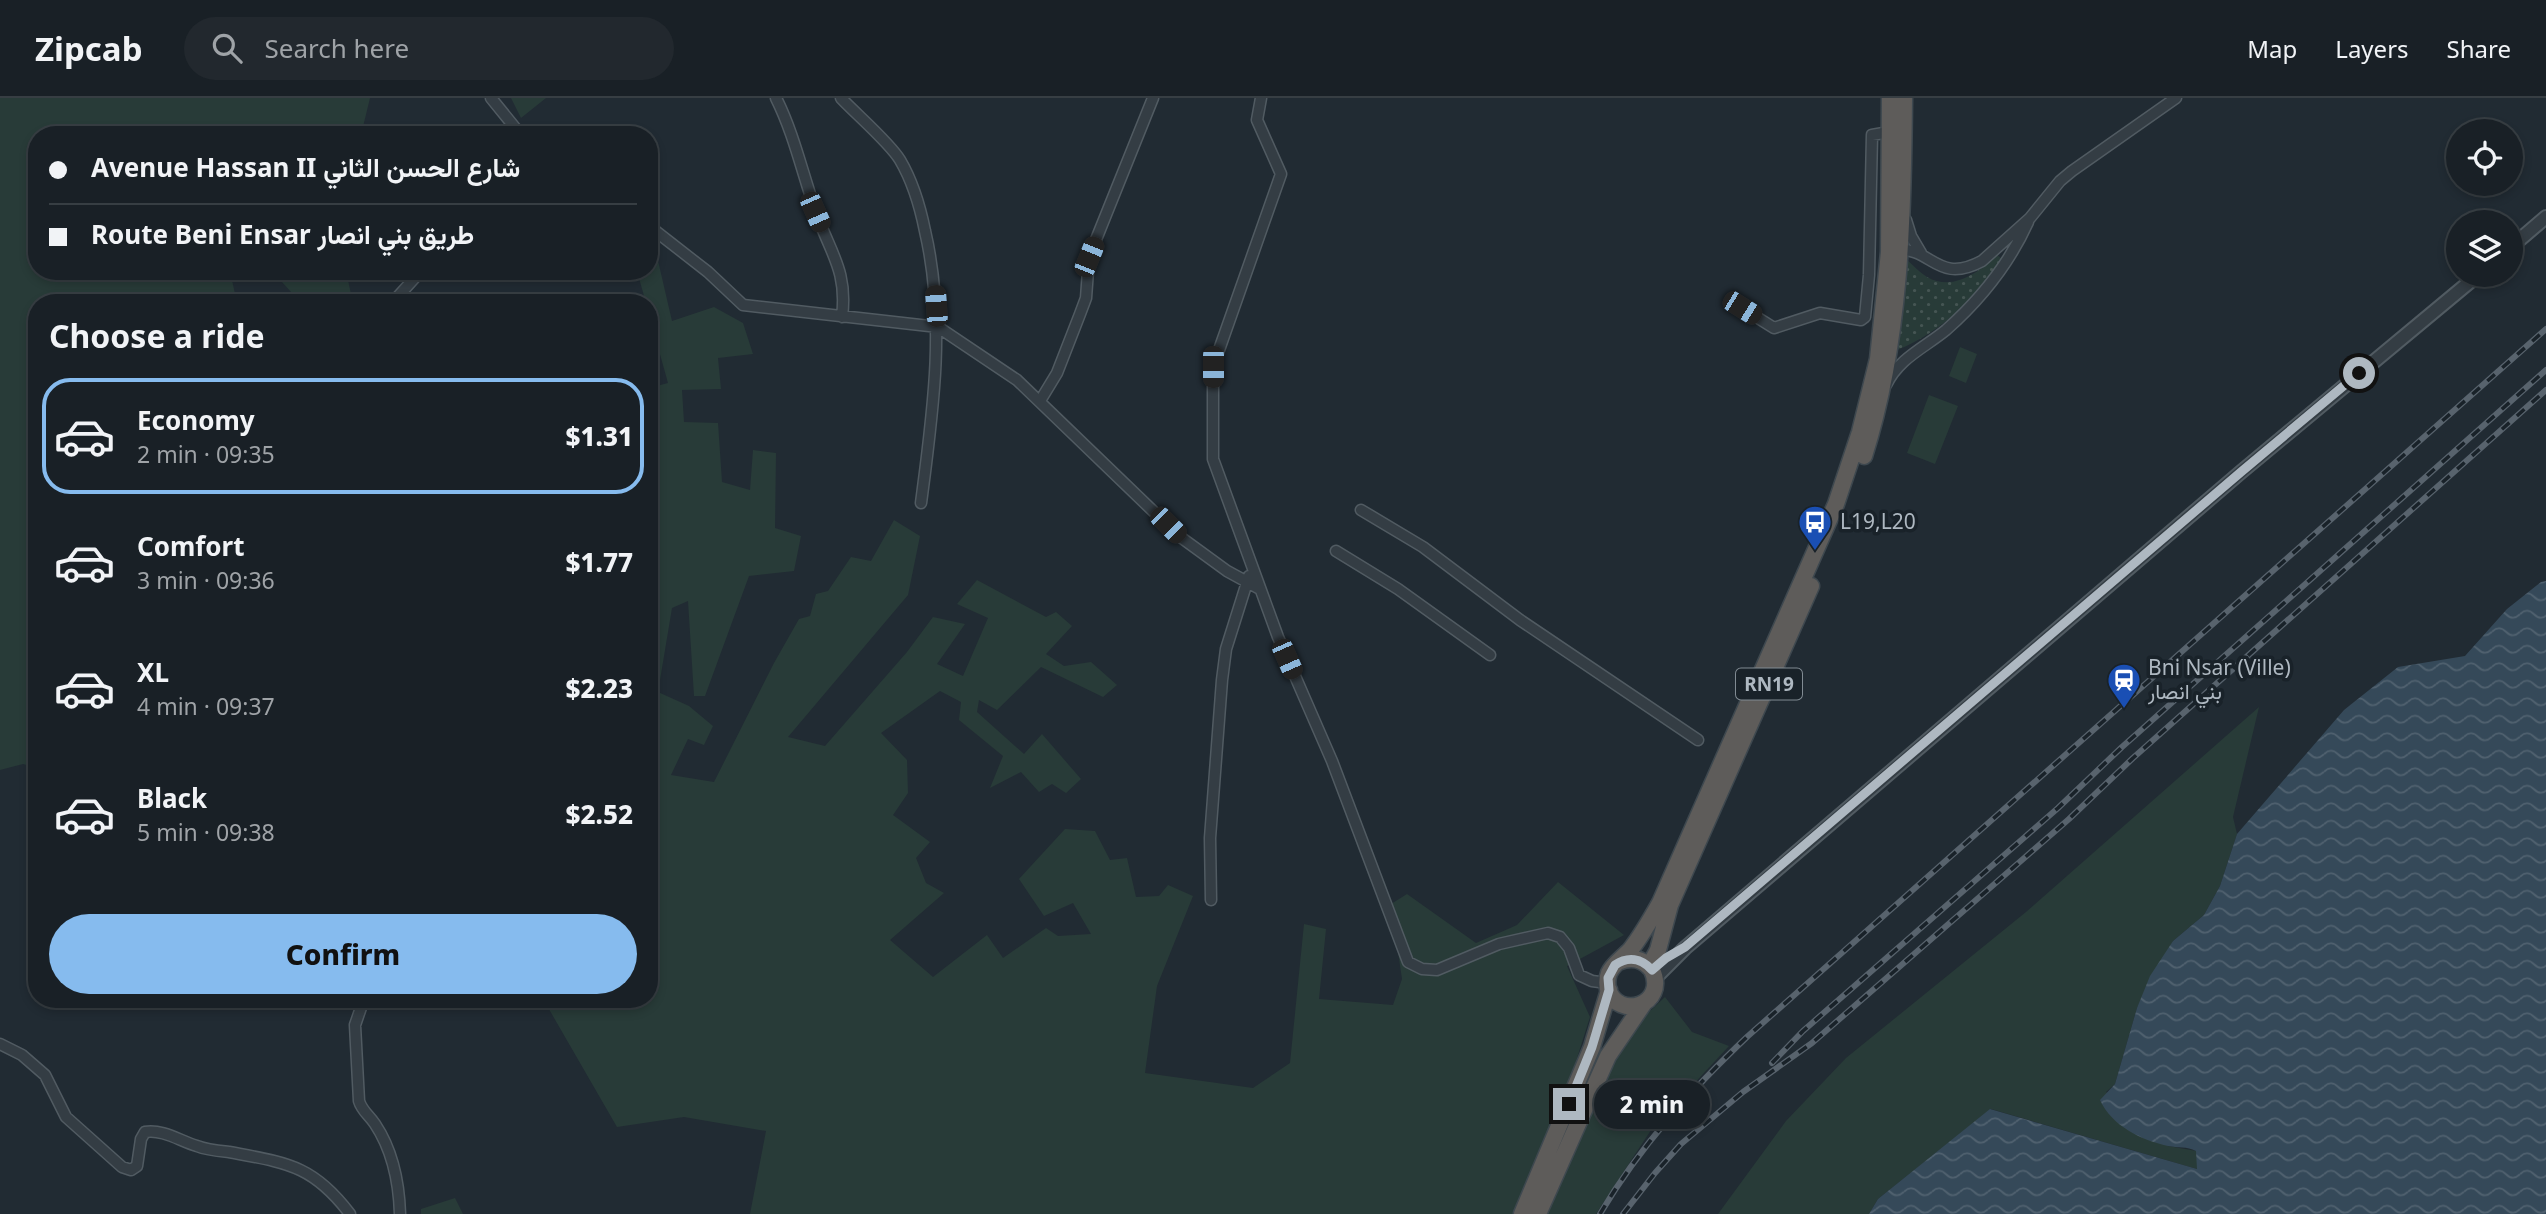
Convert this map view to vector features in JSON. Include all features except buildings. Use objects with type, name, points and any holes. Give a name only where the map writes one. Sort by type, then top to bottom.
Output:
[{"type":"highway","name":"RN19","points":[[1522,1214],[1592,1047],[1611,969],[1646,927],[1660,903],[1836,503],[1860,432],[1884,358],[1886,276],[1895,251],[1889,132],[1890,98]]},
{"type":"highway","name":"RN19","points":[[1538,1214],[1608,1056],[1653,993],[1652,972],[1670,905],[1763,699],[1854,484],[1881,397],[1895,251],[1903,210],[1904,98]]},
{"type":"highway","points":[[1618,962],[1632,958],[1643,961],[1652,972]]},
{"type":"highway","points":[[1608,987],[1615,1000],[1626,1006],[1644,1003]]},
{"type":"street","points":[[491,98],[514,126]]},
{"type":"street","points":[[776,98],[790,125],[815,212],[841,274],[844,295],[842,317]]},
{"type":"street","points":[[841,98],[900,158],[918,199],[933,263],[938,327],[933,415],[921,503]]},
{"type":"street","points":[[1040,401],[1057,373],[1076,326],[1086,298],[1089,257],[1153,98]]},
{"type":"street","points":[[1261,98],[1257,120],[1281,174],[1213,367],[1213,459],[1259,589],[1332,761],[1408,962],[1422,969],[1437,970],[1499,944],[1548,933],[1560,937],[1569,948],[1579,975],[1608,987]]},
{"type":"street","points":[[1895,251],[1916,252],[1941,267],[1962,269],[1982,261],[2030,218],[2060,181],[2176,98]]},
{"type":"street","points":[[1742,308],[1774,328],[1820,313],[1861,320],[1865,317],[1869,275],[1872,135],[1889,132]]},
{"type":"street","points":[[1903,210],[1911,236],[1923,257]]},
{"type":"street","points":[[2523,237],[2546,217]]},
{"type":"street","points":[[1881,397],[1893,373],[1908,356],[1943,332],[1987,288],[2010,258],[2030,218]]},
{"type":"street","points":[[658,233],[708,272],[743,305],[938,327],[1017,380],[1180,536],[1208,558],[1259,589]]},
{"type":"street","points":[[1869,275],[1886,276]]},
{"type":"street","points":[[400,294],[413,280]]},
{"type":"street","points":[[1652,972],[1685,947],[2230,481],[2464,287]]},
{"type":"street","points":[[1884,358],[1908,356]]},
{"type":"street","points":[[1361,510],[1423,547],[1520,620],[1698,740]]},
{"type":"street","points":[[1336,551],[1398,589],[1490,655]]},
{"type":"street","points":[[1211,900],[1210,838],[1222,680],[1226,649],[1246,581],[1253,570]]},
{"type":"street","points":[[361,1008],[355,1025],[359,1101],[391,1154],[400,1189],[400,1214]]},
{"type":"street","points":[[0,1044],[22,1055],[45,1075],[65,1117],[122,1167],[131,1170],[137,1166],[141,1139],[145,1132],[155,1130],[199,1147],[298,1167],[333,1191],[351,1214]]},
{"type":"green space","points":[[0,98],[370,98],[363,126],[28,126],[28,280],[232,280],[235,294],[28,294],[28,765],[23,764],[0,770]]},
{"type":"green space","points":[[511,98],[546,98],[521,118]]},
{"type":"green space","points":[[1997,255],[2002,259],[1956,312],[1930,333],[1897,350],[1906,259],[1927,277],[1946,282],[1965,278]]},
{"type":"green space","points":[[658,261],[672,321],[714,307],[743,323],[753,354],[718,358],[721,389],[682,390],[684,422],[718,423],[722,482],[750,490],[753,450],[776,453],[775,528],[801,536],[794,571],[749,576],[705,696],[694,696],[688,601],[672,608],[658,692],[658,386],[668,383],[658,347],[658,294],[643,294],[640,280],[658,280]]},
{"type":"green space","points":[[280,280],[348,280],[351,294],[293,294]]},
{"type":"green space","points":[[1960,347],[1977,354],[1966,383],[1949,376]]},
{"type":"green space","points":[[1929,395],[1958,406],[1935,464],[1907,453]]},
{"type":"green space","points":[[894,520],[920,536],[908,595],[788,737],[825,746],[907,652],[933,617],[965,624],[937,664],[963,676],[988,618],[957,604],[977,580],[1046,617],[1056,612],[1072,626],[1046,654],[1064,666],[1091,662],[1117,685],[1103,697],[1041,667],[997,710],[979,700],[977,712],[1024,754],[1042,734],[1081,779],[1066,793],[1052,784],[1039,792],[1021,772],[990,788],[1003,756],[959,720],[961,702],[940,691],[881,733],[907,760],[908,793],[893,815],[930,842],[916,858],[926,883],[944,893],[890,940],[933,977],[987,935],[1003,958],[1046,928],[1058,936],[1091,934],[1073,903],[1044,916],[1019,879],[1065,829],[1095,831],[1110,860],[1127,858],[1136,897],[1159,896],[1168,885],[1193,896],[1157,986],[1145,1073],[1253,1088],[1290,1063],[1304,924],[1326,929],[1319,999],[1393,1005],[1402,979],[1391,904],[1407,894],[1476,943],[1517,925],[1558,882],[1624,935],[1567,966],[1590,1017],[1567,1090],[1514,1214],[750,1214],[766,1131],[684,1117],[617,1127],[548,1008],[658,1008],[658,692],[689,706],[713,726],[704,745],[688,739],[671,775],[714,782],[799,619],[810,616],[816,594],[828,591],[851,557],[871,561]]},
{"type":"green space","points":[[2259,707],[2233,817],[2237,834],[2220,886],[2204,915],[2173,941],[2137,1008],[2115,1084],[2106,1092],[2168,1146],[2197,1151],[2197,1169],[1991,1109],[1878,1199],[1869,1214],[1718,1214],[1786,1121],[1846,1058],[2026,912]]},
{"type":"green space","points":[[1665,997],[1692,1032],[1729,1046],[1651,1130],[1596,1214],[1542,1214],[1594,1091],[1637,1023]]},
{"type":"green space","points":[[455,1198],[463,1214],[421,1214],[421,1209]]},
{"type":"water","points":[[2546,581],[2546,1214],[1869,1214],[1878,1199],[1990,1109],[2197,1169],[2196,1151],[2168,1146],[2138,1136],[2112,1117],[2100,1100],[2115,1084],[2137,1008],[2150,976],[2173,941],[2204,915],[2220,886],[2237,834],[2344,710],[2398,667],[2465,656],[2507,609],[2541,582]]},
{"type":"railway","points":[[1600,1214],[1649,1142],[1706,1077],[1748,1036],[2546,329]]},
{"type":"railway","points":[[1772,1063],[1803,1031],[2058,808],[2122,747],[2546,370]]},
{"type":"railway","points":[[1623,1214],[1681,1144],[1743,1092],[1812,1043],[2069,819],[2133,758],[2546,390]]},
{"type":"place","name":"L19,L20","points":[[1815,552]]},
{"type":"place","name":"Bni Nsar (Ville) بني انصار","points":[[2124,710]]},
{"type":"route","points":[[1569,1104],[1592,1047],[1609,990],[1607,983],[1611,969],[1618,962],[1632,958],[1643,961],[1652,970],[1685,947],[2359,373]]}]
